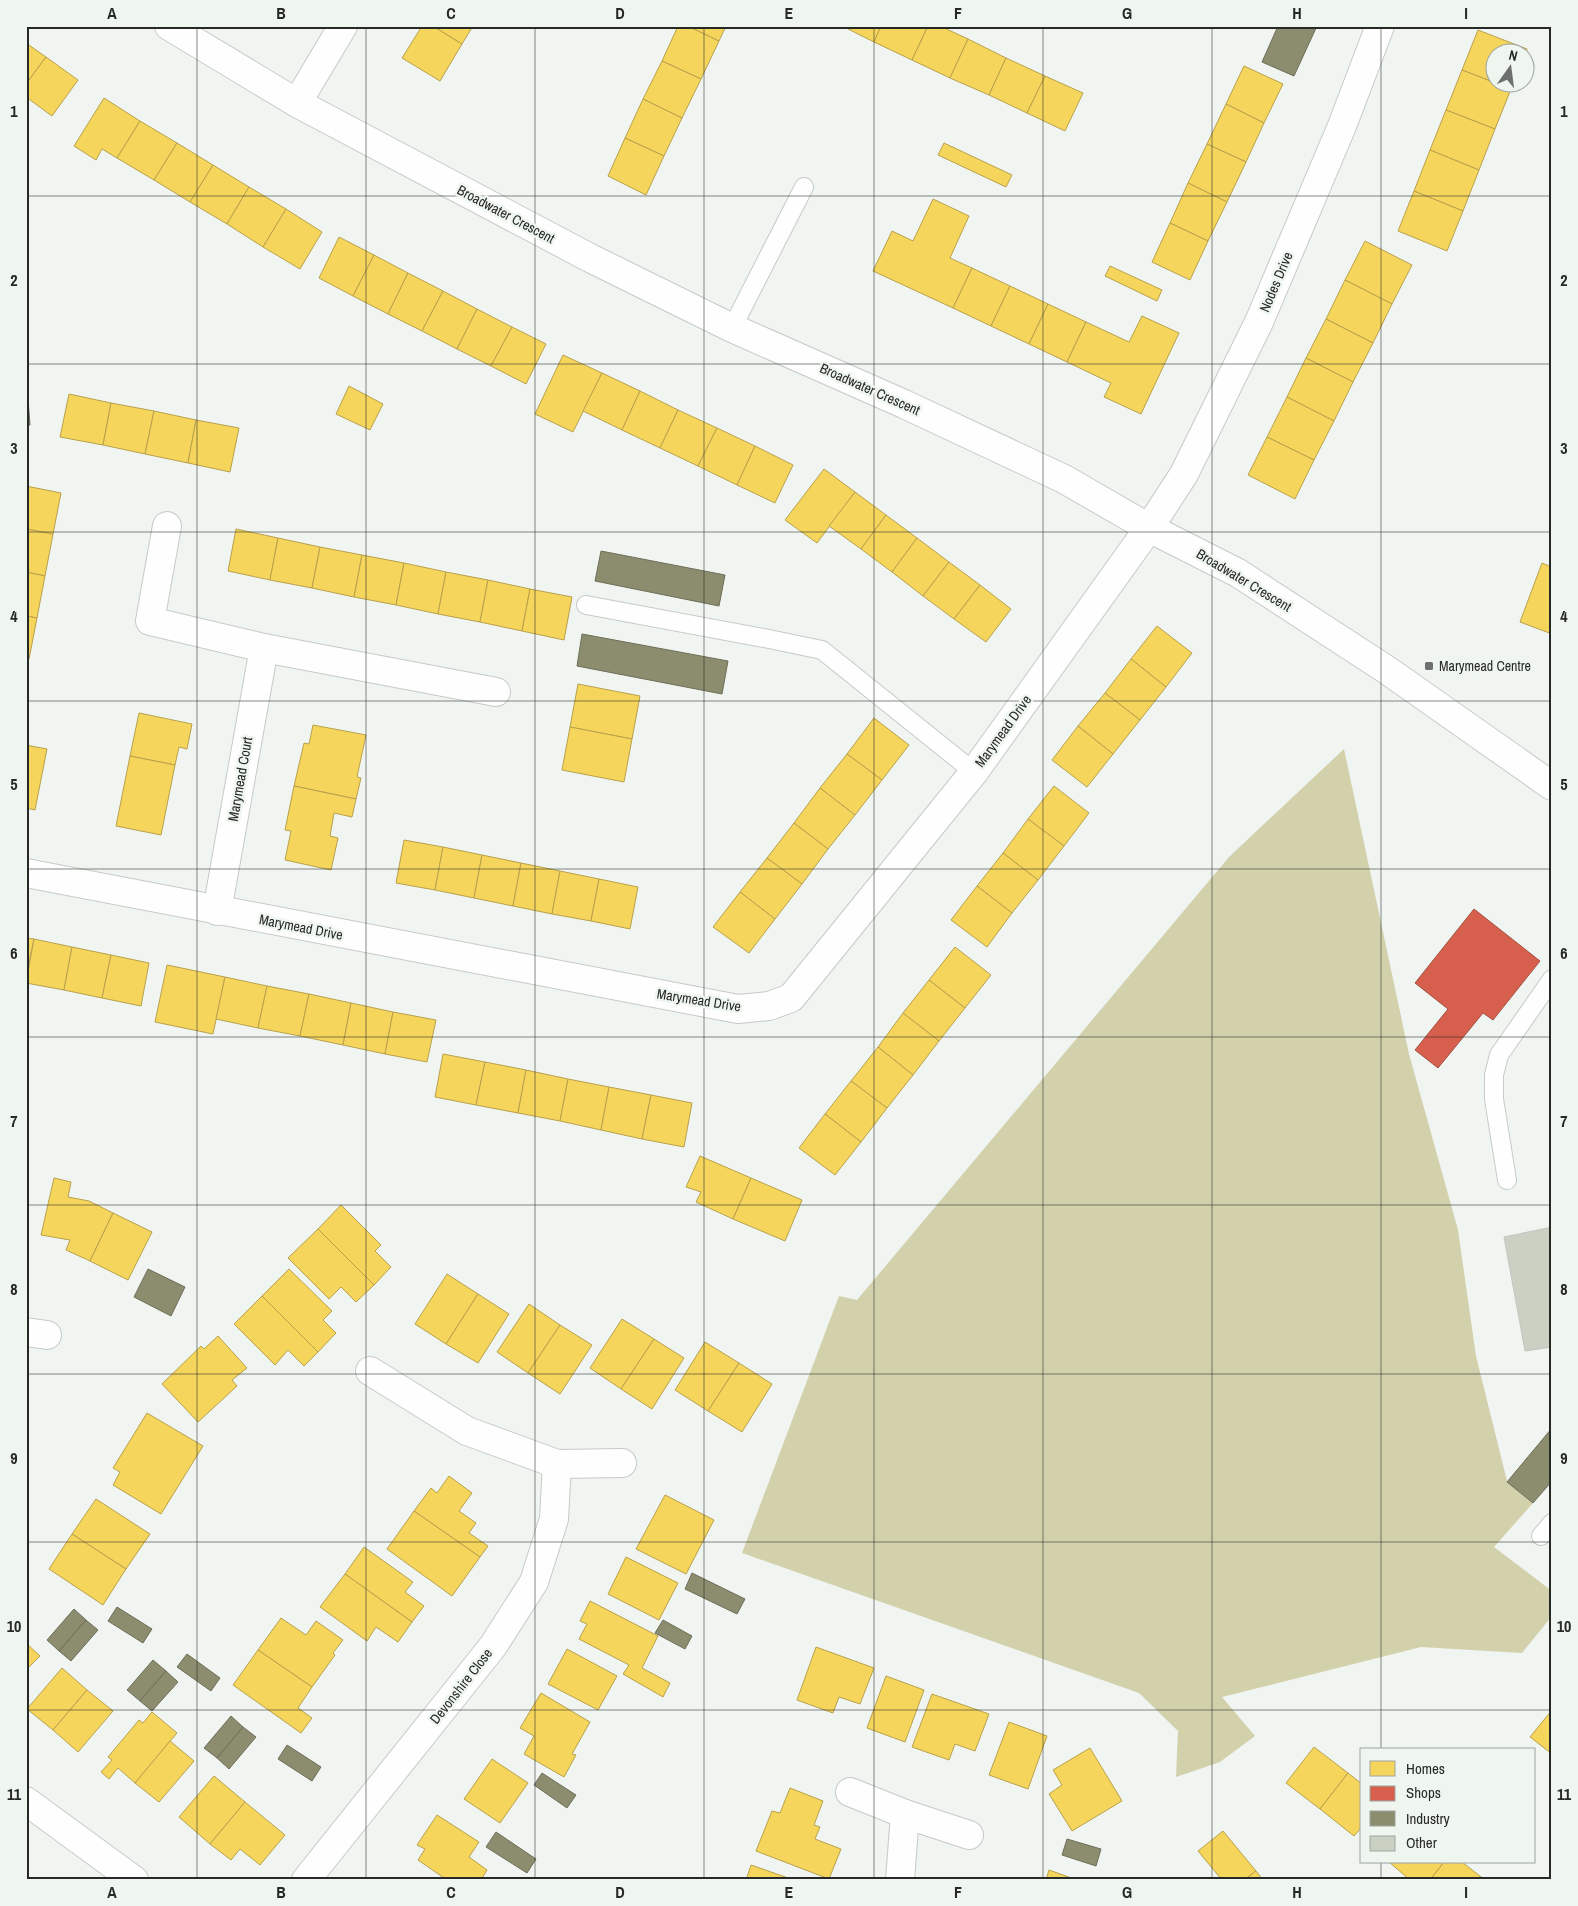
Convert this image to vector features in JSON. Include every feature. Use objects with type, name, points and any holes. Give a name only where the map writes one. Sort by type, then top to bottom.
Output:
[{"type":"street","name":"Broadwater Crescent","points":[[169,26],[297,103],[590,258],[732,328],[904,404],[1064,479],[1149,528],[1238,573],[1387,670],[1552,786]]},
{"type":"street","points":[[297,103],[343,26]]},
{"type":"street","name":"Nodes Drive","points":[[1149,528],[1184,474],[1259,322],[1342,126],[1380,26]]},
{"type":"street","points":[[167,526],[150,621],[264,648],[496,692]]},
{"type":"street","name":"Marymead Drive","points":[[26,873],[738,1009],[769,1006],[791,998],[974,772],[1149,528]]},
{"type":"street","name":"Marymead Court","points":[[217,911],[264,648]]},
{"type":"street","points":[[370,1371],[467,1431],[557,1464],[622,1462]]},
{"type":"street","name":"Devonshire Close","points":[[306,1880],[493,1646],[534,1582],[554,1519],[557,1464]]},
{"type":"street","points":[[850,1792],[905,1814],[968,1835]]},
{"type":"street","points":[[26,1801],[134,1880]]},
{"type":"street","points":[[900,1880],[905,1814]]},
{"type":"lane","points":[[732,328],[804,187]]},
{"type":"lane","points":[[586,605],[822,650],[974,772]]},
{"type":"lane","points":[[1508,1180],[1494,1099],[1494,1075],[1499,1055],[1552,979]]},
{"type":"green space","points":[[1344,749],[1409,1054],[1458,1230],[1476,1356],[1507,1481],[1533,1503],[1494,1547],[1552,1591],[1552,1616],[1522,1653],[1421,1647],[1222,1697],[1255,1736],[1220,1762],[1176,1777],[1178,1731],[1139,1693],[742,1553],[839,1296],[857,1300],[1229,857]]},
{"type":"building: Homes","points":[[422,26],[433,26],[462,44],[440,81],[402,58]]},
{"type":"building: Homes","points":[[433,26],[473,26],[462,44]]},
{"type":"building: Homes","points":[[678,26],[688,26],[719,41],[701,79],[662,61]]},
{"type":"building: Homes","points":[[688,26],[726,26],[719,41]]},
{"type":"building: Homes","points":[[842,26],[881,26],[874,42]]},
{"type":"building: Homes","points":[[881,26],[928,26],[912,60],[874,42]]},
{"type":"building: Homes","points":[[928,26],[940,26],[968,39],[950,78],[912,60]]},
{"type":"building: Homes","points":[[1478,30],[1509,42],[1486,42],[1486,79],[1462,70]]},
{"type":"building: Homes","points":[[968,39],[1006,58],[989,95],[950,78]]},
{"type":"building: Homes","points":[[26,43],[46,57],[26,84]]},
{"type":"building: Homes","points":[[46,57],[78,80],[52,116],[26,97],[26,84]]},
{"type":"building: Homes","points":[[1006,58],[1045,76],[1027,113],[989,95]]},
{"type":"building: Homes","points":[[662,61],[701,79],[682,118],[643,99]]},
{"type":"building: Homes","points":[[1244,66],[1283,84],[1264,123],[1226,104]]},
{"type":"building: Homes","points":[[1462,70],[1486,79],[1486,92],[1510,92],[1495,129],[1446,110]]},
{"type":"building: Homes","points":[[1045,76],[1083,93],[1065,131],[1027,113]]},
{"type":"building: Homes","points":[[104,98],[140,121],[117,158],[102,149],[96,160],[74,146]]},
{"type":"building: Homes","points":[[643,99],[682,118],[664,156],[625,138]]},
{"type":"building: Homes","points":[[1226,104],[1264,123],[1246,162],[1207,144]]},
{"type":"building: Homes","points":[[1446,110],[1495,129],[1479,170],[1430,150]]},
{"type":"building: Homes","points":[[140,121],[177,143],[154,180],[117,158]]},
{"type":"building: Homes","points":[[625,138],[664,156],[646,195],[608,176]]},
{"type":"building: Homes","points":[[177,143],[213,165],[190,202],[154,180]]},
{"type":"building: Homes","points":[[944,143],[1012,175],[1006,187],[938,155]]},
{"type":"building: Homes","points":[[1207,144],[1246,162],[1227,202],[1188,183]]},
{"type":"building: Homes","points":[[1430,150],[1479,170],[1463,211],[1414,191]]},
{"type":"building: Homes","points":[[213,165],[249,187],[227,224],[190,202]]},
{"type":"building: Homes","points":[[1188,183],[1227,202],[1208,241],[1170,223]]},
{"type":"building: Homes","points":[[249,187],[286,209],[263,247],[227,224]]},
{"type":"building: Homes","points":[[1414,191],[1463,211],[1447,251],[1398,231]]},
{"type":"building: Homes","points":[[933,199],[969,216],[950,258],[972,268],[953,308],[873,271],[892,231],[913,241]]},
{"type":"building: Homes","points":[[286,209],[322,232],[300,269],[263,247]]},
{"type":"building: Homes","points":[[1170,223],[1208,241],[1190,280],[1152,262]]},
{"type":"building: Homes","points":[[339,237],[374,255],[353,296],[319,278]]},
{"type":"building: Homes","points":[[1365,241],[1412,265],[1392,304],[1345,280]]},
{"type":"building: Homes","points":[[374,255],[408,273],[388,314],[353,296]]},
{"type":"building: Homes","points":[[1110,266],[1162,290],[1157,301],[1105,276]]},
{"type":"building: Homes","points":[[972,268],[1010,286],[991,326],[953,308]]},
{"type":"building: Homes","points":[[408,273],[443,291],[422,331],[388,314]]},
{"type":"building: Homes","points":[[1345,280],[1392,304],[1373,343],[1326,319]]},
{"type":"building: Homes","points":[[1010,286],[1048,304],[1029,344],[991,326]]},
{"type":"building: Homes","points":[[443,291],[477,309],[457,349],[422,331]]},
{"type":"building: Homes","points":[[1048,304],[1086,322],[1067,362],[1029,344]]},
{"type":"building: Homes","points":[[477,309],[512,327],[491,366],[457,349]]},
{"type":"building: Homes","points":[[1142,316],[1179,333],[1141,414],[1104,397],[1111,383],[1067,362],[1086,322],[1129,342]]},
{"type":"building: Homes","points":[[1326,319],[1373,343],[1353,382],[1306,358]]},
{"type":"building: Homes","points":[[512,327],[546,344],[526,384],[491,366]]},
{"type":"building: Homes","points":[[563,355],[602,373],[573,432],[535,414]]},
{"type":"building: Homes","points":[[1306,358],[1353,382],[1334,421],[1287,397]]},
{"type":"building: Homes","points":[[602,373],[640,391],[622,430],[583,411]]},
{"type":"building: Homes","points":[[349,386],[383,404],[370,430],[336,414]]},
{"type":"building: Homes","points":[[640,391],[678,410],[660,448],[622,430]]},
{"type":"building: Homes","points":[[69,394],[111,403],[103,445],[60,437]]},
{"type":"building: Homes","points":[[1287,397],[1334,421],[1314,460],[1267,437]]},
{"type":"building: Homes","points":[[111,403],[154,411],[145,454],[103,445]]},
{"type":"building: Homes","points":[[678,410],[717,428],[698,466],[660,448]]},
{"type":"building: Homes","points":[[154,411],[196,420],[188,463],[145,454]]},
{"type":"building: Homes","points":[[196,420],[239,428],[230,472],[188,463]]},
{"type":"building: Homes","points":[[717,428],[755,446],[737,485],[698,466]]},
{"type":"building: Homes","points":[[1267,437],[1314,460],[1295,499],[1248,475]]},
{"type":"building: Homes","points":[[755,446],[793,465],[775,503],[737,485]]},
{"type":"building: Homes","points":[[824,469],[855,492],[817,543],[785,520]]},
{"type":"building: Homes","points":[[26,486],[61,493],[53,534],[26,529]]},
{"type":"building: Homes","points":[[855,492],[886,515],[861,549],[829,526]]},
{"type":"building: Homes","points":[[886,515],[917,538],[892,572],[861,549]]},
{"type":"building: Homes","points":[[26,529],[53,534],[45,576],[26,572]]},
{"type":"building: Homes","points":[[236,529],[278,538],[270,580],[228,571]]},
{"type":"building: Homes","points":[[278,538],[320,547],[312,588],[270,580]]},
{"type":"building: Homes","points":[[917,538],[949,562],[923,596],[892,572]]},
{"type":"building: Homes","points":[[320,547],[362,555],[354,597],[312,588]]},
{"type":"building: Homes","points":[[362,555],[404,563],[396,605],[354,597]]},
{"type":"building: Homes","points":[[949,562],[980,585],[954,619],[923,596]]},
{"type":"building: Homes","points":[[404,563],[446,572],[438,614],[396,605]]},
{"type":"building: Homes","points":[[1542,563],[1552,567],[1552,634],[1520,622]]},
{"type":"building: Homes","points":[[26,572],[45,576],[37,618],[26,616]]},
{"type":"building: Homes","points":[[446,572],[488,580],[480,622],[438,614]]},
{"type":"building: Homes","points":[[488,580],[530,589],[522,631],[480,622]]},
{"type":"building: Homes","points":[[980,585],[1011,609],[986,642],[954,619]]},
{"type":"building: Homes","points":[[530,589],[572,597],[564,640],[522,631]]},
{"type":"building: Homes","points":[[26,616],[37,618],[29,659],[26,659]]},
{"type":"building: Homes","points":[[1157,626],[1192,653],[1166,687],[1131,659]]},
{"type":"building: Homes","points":[[1131,659],[1166,687],[1140,720],[1105,693]]},
{"type":"building: Homes","points":[[578,684],[640,696],[632,739],[570,727]]},
{"type":"building: Homes","points":[[1105,693],[1140,720],[1113,754],[1078,726]]},
{"type":"building: Homes","points":[[139,713],[192,724],[187,749],[179,747],[175,765],[130,756]]},
{"type":"building: Homes","points":[[874,718],[909,745],[882,780],[847,754]]},
{"type":"building: Homes","points":[[313,725],[366,735],[357,777],[361,778],[356,799],[294,786],[304,743],[309,744]]},
{"type":"building: Homes","points":[[1078,726],[1113,754],[1087,787],[1052,760]]},
{"type":"building: Homes","points":[[570,727],[632,739],[624,782],[562,770]]},
{"type":"building: Homes","points":[[26,745],[47,749],[35,810],[26,808]]},
{"type":"building: Homes","points":[[847,754],[882,780],[855,815],[820,788]]},
{"type":"building: Homes","points":[[130,756],[175,765],[161,835],[116,826]]},
{"type":"building: Homes","points":[[294,786],[356,799],[352,817],[334,813],[330,836],[338,838],[331,870],[285,860],[291,831],[285,830]]},
{"type":"building: Homes","points":[[1054,786],[1089,813],[1064,846],[1028,819]]},
{"type":"building: Homes","points":[[820,788],[855,815],[828,849],[794,823]]},
{"type":"building: Homes","points":[[1028,819],[1064,846],[1038,880],[1003,853]]},
{"type":"building: Homes","points":[[794,823],[828,849],[802,884],[767,858]]},
{"type":"building: Homes","points":[[404,840],[443,847],[435,890],[396,883]]},
{"type":"building: Homes","points":[[443,847],[482,855],[474,898],[435,890]]},
{"type":"building: Homes","points":[[1003,853],[1038,880],[1012,913],[977,886]]},
{"type":"building: Homes","points":[[482,855],[521,863],[513,906],[474,898]]},
{"type":"building: Homes","points":[[767,858],[802,884],[775,919],[740,892]]},
{"type":"building: Homes","points":[[521,863],[560,871],[552,914],[513,906]]},
{"type":"building: Homes","points":[[560,871],[599,879],[591,921],[552,914]]},
{"type":"building: Homes","points":[[599,879],[638,887],[630,929],[591,921]]},
{"type":"building: Homes","points":[[977,886],[1012,913],[987,947],[951,920]]},
{"type":"building: Homes","points":[[740,892],[775,919],[749,953],[713,927]]},
{"type":"building: Homes","points":[[26,938],[34,939],[26,977]]},
{"type":"building: Homes","points":[[34,939],[72,947],[64,990],[26,983]]},
{"type":"building: Homes","points":[[72,947],[111,955],[102,998],[64,990]]},
{"type":"building: Homes","points":[[955,947],[991,975],[965,1008],[929,980]]},
{"type":"building: Homes","points":[[111,955],[149,963],[141,1006],[102,998]]},
{"type":"building: Homes","points":[[167,965],[225,977],[213,1034],[155,1022]]},
{"type":"building: Homes","points":[[225,977],[267,986],[258,1028],[216,1019]]},
{"type":"building: Homes","points":[[929,980],[965,1008],[939,1041],[903,1013]]},
{"type":"building: Homes","points":[[267,986],[309,994],[300,1036],[258,1028]]},
{"type":"building: Homes","points":[[309,994],[351,1003],[343,1045],[300,1036]]},
{"type":"building: Homes","points":[[351,1003],[393,1012],[385,1054],[343,1045]]},
{"type":"building: Homes","points":[[393,1012],[436,1020],[427,1062],[385,1054]]},
{"type":"building: Homes","points":[[903,1013],[939,1041],[913,1075],[878,1047]]},
{"type":"building: Homes","points":[[878,1047],[913,1075],[887,1108],[851,1081]]},
{"type":"building: Homes","points":[[443,1054],[485,1062],[476,1105],[435,1097]]},
{"type":"building: Homes","points":[[485,1062],[526,1070],[518,1113],[476,1105]]},
{"type":"building: Homes","points":[[526,1070],[568,1079],[560,1121],[518,1113]]},
{"type":"building: Homes","points":[[568,1079],[609,1087],[601,1130],[560,1121]]},
{"type":"building: Homes","points":[[851,1081],[887,1108],[861,1142],[825,1114]]},
{"type":"building: Homes","points":[[609,1087],[651,1095],[642,1139],[601,1130]]},
{"type":"building: Homes","points":[[651,1095],[692,1103],[684,1147],[642,1139]]},
{"type":"building: Homes","points":[[825,1114],[861,1142],[835,1175],[799,1148]]},
{"type":"building: Homes","points":[[700,1156],[751,1178],[733,1219],[696,1202],[701,1192],[686,1187]]},
{"type":"building: Homes","points":[[54,1178],[71,1182],[68,1197],[89,1201],[113,1213],[90,1261],[66,1250],[70,1240],[41,1235]]},
{"type":"building: Homes","points":[[751,1178],[802,1200],[785,1241],[733,1219]]},
{"type":"building: Homes","points":[[341,1205],[381,1245],[375,1251],[391,1267],[374,1285],[318,1229]]},
{"type":"building: Homes","points":[[113,1213],[152,1232],[128,1280],[90,1261]]},
{"type":"building: Homes","points":[[318,1229],[374,1285],[356,1302],[341,1287],[329,1299],[288,1258]]},
{"type":"building: Homes","points":[[289,1269],[332,1311],[323,1320],[336,1333],[318,1352],[262,1296]]},
{"type":"building: Homes","points":[[447,1274],[478,1294],[446,1344],[415,1324]]},
{"type":"building: Homes","points":[[478,1294],[509,1314],[478,1363],[446,1344]]},
{"type":"building: Homes","points":[[262,1296],[318,1352],[304,1366],[288,1350],[275,1365],[234,1324]]},
{"type":"building: Homes","points":[[529,1304],[560,1325],[528,1373],[497,1352]]},
{"type":"building: Homes","points":[[622,1319],[654,1339],[621,1389],[590,1368]]},
{"type":"building: Homes","points":[[560,1325],[592,1345],[560,1394],[528,1373]]},
{"type":"building: Homes","points":[[218,1336],[247,1368],[232,1380],[237,1386],[198,1422],[162,1384],[201,1346],[204,1349]]},
{"type":"building: Homes","points":[[654,1339],[684,1358],[652,1409],[621,1389]]},
{"type":"building: Homes","points":[[705,1342],[739,1363],[708,1411],[675,1390]]},
{"type":"building: Homes","points":[[739,1363],[772,1384],[742,1432],[708,1411]]},
{"type":"building: Homes","points":[[147,1413],[203,1446],[161,1514],[113,1485],[120,1472],[113,1468]]},
{"type":"building: Homes","points":[[449,1476],[472,1493],[459,1511],[476,1523],[469,1533],[488,1546],[480,1557],[414,1511],[431,1488],[437,1493]]},
{"type":"building: Homes","points":[[665,1495],[714,1520],[686,1574],[636,1549]]},
{"type":"building: Homes","points":[[96,1499],[150,1534],[126,1569],[72,1534]]},
{"type":"building: Homes","points":[[414,1511],[480,1557],[452,1596],[387,1549]]},
{"type":"building: Homes","points":[[72,1534],[126,1569],[103,1605],[49,1569]]},
{"type":"building: Homes","points":[[364,1547],[413,1582],[405,1592],[424,1606],[412,1622],[345,1574]]},
{"type":"building: Homes","points":[[626,1557],[678,1583],[659,1620],[608,1594]]},
{"type":"building: Homes","points":[[345,1574],[412,1622],[398,1642],[376,1627],[367,1641],[320,1607]]},
{"type":"building: Homes","points":[[590,1601],[658,1636],[642,1668],[670,1683],[663,1697],[623,1674],[629,1665],[579,1639],[587,1624],[580,1621]]},
{"type":"building: Homes","points":[[281,1618],[306,1635],[316,1621],[343,1640],[333,1653],[335,1655],[312,1687],[258,1650]]},
{"type":"building: Homes","points":[[26,1643],[40,1656],[26,1670]]},
{"type":"building: Homes","points":[[816,1647],[874,1668],[860,1704],[839,1697],[833,1713],[797,1700]]},
{"type":"building: Homes","points":[[567,1649],[617,1676],[598,1710],[548,1684]]},
{"type":"building: Homes","points":[[258,1650],[312,1687],[298,1708],[312,1718],[301,1733],[233,1685]]},
{"type":"building: Homes","points":[[62,1668],[87,1690],[53,1730],[27,1709]]},
{"type":"building: Homes","points":[[886,1676],[924,1690],[905,1742],[867,1728]]},
{"type":"building: Homes","points":[[87,1690],[113,1711],[78,1752],[53,1730]]},
{"type":"building: Homes","points":[[541,1693],[590,1722],[572,1754],[576,1755],[564,1777],[524,1754],[534,1736],[520,1728]]},
{"type":"building: Homes","points":[[932,1694],[989,1714],[975,1751],[955,1744],[949,1760],[912,1747]]},
{"type":"building: Homes","points":[[1552,1710],[1552,1754],[1530,1737]]},
{"type":"building: Homes","points":[[152,1712],[177,1733],[135,1783],[118,1768],[109,1779],[101,1772],[112,1760],[108,1757],[139,1720],[143,1723]]},
{"type":"building: Homes","points":[[1009,1722],[1047,1736],[1028,1789],[989,1775]]},
{"type":"building: Homes","points":[[170,1741],[194,1761],[159,1802],[135,1783]]},
{"type":"building: Homes","points":[[1314,1747],[1348,1773],[1320,1809],[1286,1783]]},
{"type":"building: Homes","points":[[1090,1748],[1122,1801],[1072,1831],[1049,1794],[1062,1785],[1053,1770]]},
{"type":"building: Homes","points":[[492,1759],[528,1783],[500,1823],[464,1799]]},
{"type":"building: Homes","points":[[1348,1773],[1360,1782],[1360,1829],[1354,1836],[1320,1809]]},
{"type":"building: Homes","points":[[214,1776],[245,1802],[210,1844],[179,1817]]},
{"type":"building: Homes","points":[[790,1788],[823,1801],[814,1825],[820,1827],[815,1839],[841,1849],[829,1879],[756,1851],[772,1811],[780,1813]]},
{"type":"building: Homes","points":[[245,1802],[285,1835],[260,1865],[240,1849],[231,1860],[210,1844]]},
{"type":"building: Homes","points":[[437,1815],[479,1842],[469,1857],[487,1870],[481,1880],[447,1880],[418,1860],[425,1849],[417,1845]]},
{"type":"building: Homes","points":[[1223,1831],[1256,1871],[1244,1880],[1222,1880],[1198,1851]]},
{"type":"building: Homes","points":[[1391,1864],[1442,1864],[1430,1880],[1410,1880]]},
{"type":"building: Homes","points":[[1442,1864],[1465,1864],[1485,1880],[1430,1880]]},
{"type":"building: Homes","points":[[751,1865],[794,1880],[746,1880]]},
{"type":"building: Homes","points":[[1049,1870],[1077,1880],[1046,1880]]},
{"type":"building: Homes","points":[[1256,1871],[1263,1880],[1244,1880]]},
{"type":"building: Shops","points":[[1474,909],[1540,961],[1493,1020],[1483,1013],[1438,1068],[1415,1050],[1448,1009],[1415,983]]},
{"type":"building: Industry","points":[[1278,26],[1317,26],[1294,76],[1262,62]]},
{"type":"building: Industry","points":[[26,373],[30,425],[26,425]]},
{"type":"building: Industry","points":[[601,551],[725,575],[719,606],[595,581]]},
{"type":"building: Industry","points":[[582,634],[728,661],[722,694],[577,666]]},
{"type":"building: Industry","points":[[148,1269],[185,1287],[171,1316],[134,1297]]},
{"type":"building: Industry","points":[[1552,1428],[1552,1481],[1533,1503],[1507,1482]]},
{"type":"building: Industry","points":[[692,1573],[745,1599],[737,1614],[685,1589]]},
{"type":"building: Industry","points":[[117,1607],[152,1629],[143,1643],[108,1621]]},
{"type":"building: Industry","points":[[74,1609],[86,1620],[59,1651],[47,1640]]},
{"type":"building: Industry","points":[[86,1620],[98,1630],[71,1661],[59,1651]]},
{"type":"building: Industry","points":[[663,1620],[692,1636],[685,1649],[655,1633]]},
{"type":"building: Industry","points":[[187,1654],[220,1678],[211,1691],[177,1667]]},
{"type":"building: Industry","points":[[153,1660],[166,1671],[140,1701],[127,1690]]},
{"type":"building: Industry","points":[[166,1671],[178,1682],[152,1711],[140,1701]]},
{"type":"building: Industry","points":[[231,1716],[243,1727],[217,1758],[204,1748]]},
{"type":"building: Industry","points":[[243,1727],[256,1737],[229,1769],[217,1758]]},
{"type":"building: Industry","points":[[287,1745],[321,1767],[312,1781],[278,1759]]},
{"type":"building: Industry","points":[[542,1773],[576,1795],[567,1808],[534,1785]]},
{"type":"building: Industry","points":[[496,1832],[536,1859],[527,1873],[486,1847]]},
{"type":"building: Industry","points":[[1067,1839],[1101,1849],[1096,1866],[1062,1855]]},
{"type":"building: Other","points":[[1552,1227],[1552,1347],[1525,1351],[1504,1237]]},
{"type":"place","name":"Marymead Centre","points":[[1429,666]]}]
